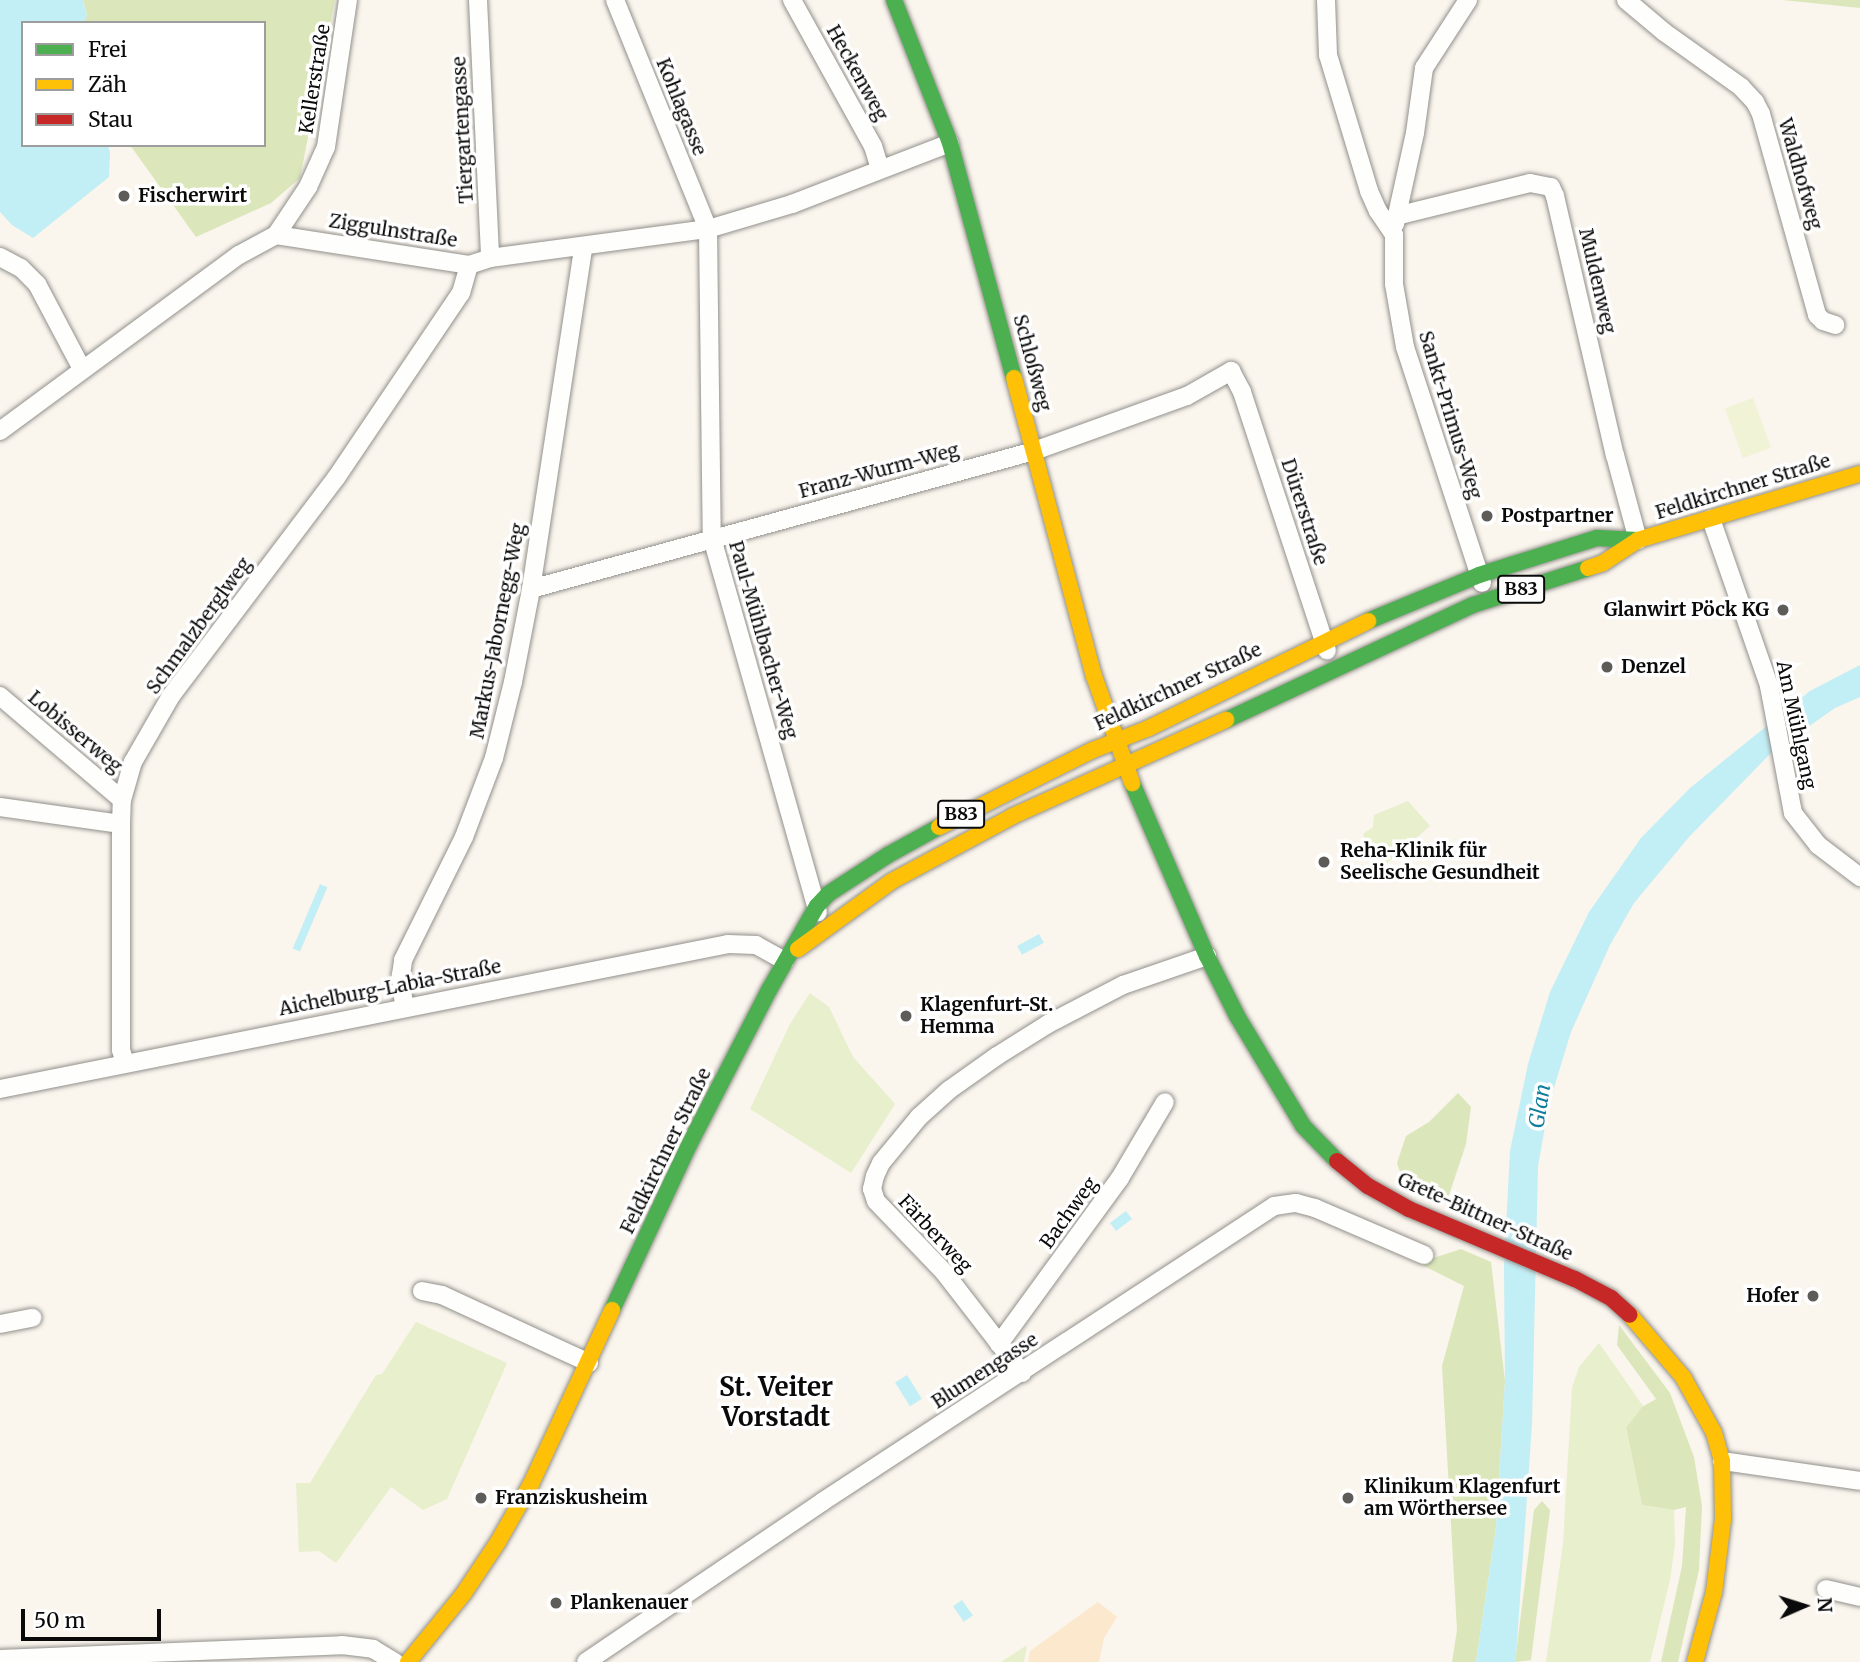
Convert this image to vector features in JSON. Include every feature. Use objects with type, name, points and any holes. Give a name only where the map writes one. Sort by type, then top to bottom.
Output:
[{"type":"main road","name":"Schloßweg","points":[[894,0],[950,143],[1094,676],[1117,741]]},
{"type":"main road","name":"Feldkirchner Straße","points":[[785,961],[820,931],[892,881],[1013,816],[1334,667],[1487,600],[1603,564],[1638,540],[1860,474]]},
{"type":"main road","name":"Feldkirchner Straße","points":[[408,1662],[464,1593],[498,1542],[531,1484],[684,1156],[785,961],[817,906],[838,886],[931,830],[1149,728],[1324,640],[1479,575],[1597,538],[1638,540]]},
{"type":"main road","name":"Grete-Bittner-Straße","points":[[1117,741],[1207,956],[1237,1016],[1284,1095],[1321,1146],[1360,1180],[1388,1198],[1575,1279],[1611,1298],[1643,1326],[1683,1377],[1714,1433],[1722,1461],[1723,1519],[1714,1592],[1695,1662]]},
{"type":"street","name":"Kellerstraße","points":[[276,235],[308,187],[326,147],[348,0]]},
{"type":"street","name":"Tiergartengasse","points":[[478,0],[490,258]]},
{"type":"street","name":"Kohlagasse","points":[[615,0],[708,229]]},
{"type":"street","name":"Heckenweg","points":[[792,0],[873,146],[880,169]]},
{"type":"street","points":[[1394,235],[1415,133],[1424,68],[1468,0]]},
{"type":"street","name":"Waldhofweg","points":[[1626,0],[1664,32],[1741,87],[1755,102],[1765,127],[1817,315],[1823,321],[1835,325]]},
{"type":"street","points":[[1323,1],[1328,55],[1369,191],[1394,235]]},
{"type":"street","name":"Ziggulnstraße","points":[[276,235],[469,265],[490,258],[583,248],[708,229],[792,204],[950,143]]},
{"type":"street","name":"Muldenweg","points":[[1396,216],[1530,183],[1550,187],[1555,196],[1615,455],[1638,540]]},
{"type":"street","name":"Paul-Mühlbacher-Weg","points":[[708,229],[712,538],[817,906],[820,931]]},
{"type":"street","points":[[0,431],[239,255],[276,235]]},
{"type":"street","name":"Sankt-Primus-Weg","points":[[1394,235],[1394,284],[1405,347],[1487,600]]},
{"type":"street","name":"Markus-Jabornegg-Weg","points":[[404,1006],[401,975],[403,960],[464,837],[494,758],[513,682],[531,589],[583,248]]},
{"type":"street","points":[[0,257],[21,268],[37,284],[82,369]]},
{"type":"street","name":"Schmalzberglweg","points":[[125,1063],[121,1050],[121,824],[122,800],[133,762],[171,696],[336,478],[461,293],[469,265]]},
{"type":"street","name":"Franz-Wurm-Weg","points":[[531,589],[1034,451],[1187,396],[1231,371]]},
{"type":"street","name":"Dürerstraße","points":[[1231,371],[1242,392],[1334,667]]},
{"type":"street","name":"Am Mühlgang","points":[[1712,519],[1772,702],[1793,813],[1818,845],[1860,877]]},
{"type":"street","name":"Lobisserweg","points":[[0,696],[122,800]]},
{"type":"street","points":[[0,807],[121,824]]},
{"type":"street","name":"Aichelburg-Labia-Straße","points":[[0,1088],[728,944],[756,945],[785,961]]},
{"type":"street","name":"Färberweg","points":[[1022,1373],[944,1272],[876,1201],[873,1189],[881,1163],[919,1117],[949,1090],[997,1055],[1048,1024],[1123,985],[1207,956]]},
{"type":"street","name":"Bachweg","points":[[999,1344],[1120,1178],[1165,1101]]},
{"type":"street","name":"Blumengasse","points":[[586,1662],[821,1502],[1274,1206],[1296,1203],[1315,1208],[1424,1255]]},
{"type":"street","points":[[422,1291],[442,1295],[589,1363]]},
{"type":"street","points":[[0,1324],[32,1318]]},
{"type":"street","points":[[1722,1461],[1860,1481]]},
{"type":"street","points":[[1826,1589],[1860,1597]]},
{"type":"street","points":[[0,1659],[342,1645],[373,1650],[395,1662]]},
{"type":"green space","points":[[83,0],[335,0],[300,178],[271,203],[196,237],[131,147],[266,147],[266,21],[84,21],[87,15]]},
{"type":"green space","points":[[1783,0],[1860,0],[1860,8]]},
{"type":"green space","points":[[1753,398],[1771,448],[1743,458],[1725,408]]},
{"type":"green space","points":[[1408,801],[1430,826],[1379,870],[1363,834],[1373,827],[1374,815]]},
{"type":"green space","points":[[810,993],[829,1007],[853,1057],[895,1104],[851,1173],[750,1109],[790,1024]]},
{"type":"green space","points":[[1458,1093],[1471,1107],[1466,1144],[1446,1204],[1405,1187],[1397,1163],[1406,1136],[1429,1122]]},
{"type":"green space","points":[[1461,1249],[1491,1262],[1505,1381],[1496,1527],[1476,1662],[1452,1662],[1457,1630],[1442,1366],[1464,1286],[1418,1263]]},
{"type":"green space","points":[[416,1322],[507,1363],[447,1499],[423,1510],[391,1487],[336,1563],[319,1551],[299,1552],[296,1483],[310,1483],[376,1375],[382,1374]]},
{"type":"green space","points":[[1619,1325],[1670,1393],[1694,1457],[1702,1506],[1699,1570],[1678,1662],[1661,1662],[1682,1566],[1686,1507],[1674,1510],[1642,1505],[1626,1428],[1642,1407],[1656,1399],[1617,1345]]},
{"type":"green space","points":[[1599,1343],[1643,1406],[1626,1429],[1642,1505],[1674,1510],[1675,1544],[1670,1580],[1650,1662],[1546,1662],[1563,1544],[1572,1388],[1579,1367]]},
{"type":"green space","points":[[1542,1501],[1550,1510],[1531,1660],[1515,1662],[1534,1510]]},
{"type":"green space","points":[[1027,1645],[1024,1662],[1001,1662]]},
{"type":"sand","points":[[1098,1602],[1117,1617],[1104,1638],[1099,1662],[1028,1662],[1030,1651]]},
{"type":"water","points":[[0,0],[83,0],[87,16],[84,21],[21,21],[21,147],[109,147],[109,177],[33,238],[12,225],[0,212]]},
{"type":"water","name":"Glan","points":[[1860,665],[1860,697],[1835,708],[1771,753],[1689,837],[1634,903],[1610,945],[1571,1032],[1549,1104],[1538,1166],[1532,1424],[1516,1657],[1515,1662],[1476,1662],[1496,1527],[1505,1381],[1504,1266],[1510,1151],[1528,1064],[1550,992],[1589,912],[1641,838],[1690,788],[1810,691]]},
{"type":"water","points":[[320,884],[327,887],[300,952],[293,948]]},
{"type":"water","points":[[1039,934],[1044,943],[1022,955],[1017,946]]},
{"type":"water","points":[[1126,1211],[1132,1219],[1116,1231],[1110,1223]]},
{"type":"water","points":[[907,1375],[922,1399],[910,1406],[895,1382]]},
{"type":"water","points":[[962,1600],[973,1616],[964,1622],[953,1606]]},
{"type":"traffic: fast","points":[[894,0],[950,143],[1014,378]]},
{"type":"traffic: fast","points":[[1368,621],[1479,575],[1597,538],[1638,540]]},
{"type":"traffic: fast","points":[[1226,720],[1473,605],[1588,568]]},
{"type":"traffic: fast","points":[[1132,783],[1207,956],[1237,1016],[1303,1126],[1337,1161]]},
{"type":"traffic: fast","points":[[612,1310],[689,1145],[769,990],[817,906],[828,894],[888,855],[939,827]]},
{"type":"traffic: slow","points":[[1014,378],[1094,676],[1132,783]]},
{"type":"traffic: slow","points":[[1588,568],[1603,563],[1638,540],[1860,474]]},
{"type":"traffic: slow","points":[[939,827],[1093,750],[1149,728],[1368,621]]},
{"type":"traffic: slow","points":[[798,949],[892,881],[1013,816],[1226,720]]},
{"type":"traffic: slow","points":[[408,1662],[464,1593],[498,1542],[531,1484],[612,1310]]},
{"type":"traffic: slow","points":[[1630,1315],[1683,1377],[1714,1433],[1722,1461],[1723,1519],[1714,1592],[1695,1662]]},
{"type":"traffic: jam","points":[[1337,1161],[1368,1186],[1409,1209],[1575,1279],[1611,1298],[1630,1315]]},
{"type":"place","name":"Fischerwirt","points":[[124,196]]},
{"type":"place","name":"Postpartner","points":[[1487,516]]},
{"type":"place","name":"Glanwirt Pöck KG","points":[[1783,610]]},
{"type":"place","name":"Denzel","points":[[1607,667]]},
{"type":"place","name":"Reha-Klinik für Seelische Gesundheit","points":[[1324,862]]},
{"type":"place","name":"Klagenfurt-St. Hemma","points":[[906,1016]]},
{"type":"place","name":"Hofer","points":[[1813,1296]]},
{"type":"place","name":"Franziskusheim","points":[[481,1498]]},
{"type":"place","name":"Klinikum Klagenfurt am Wörthersee","points":[[1348,1498]]},
{"type":"place","name":"Plankenauer","points":[[556,1603]]},
{"type":"district","name":"St. Veiter Vorstadt","points":[[776,1402]]}]
